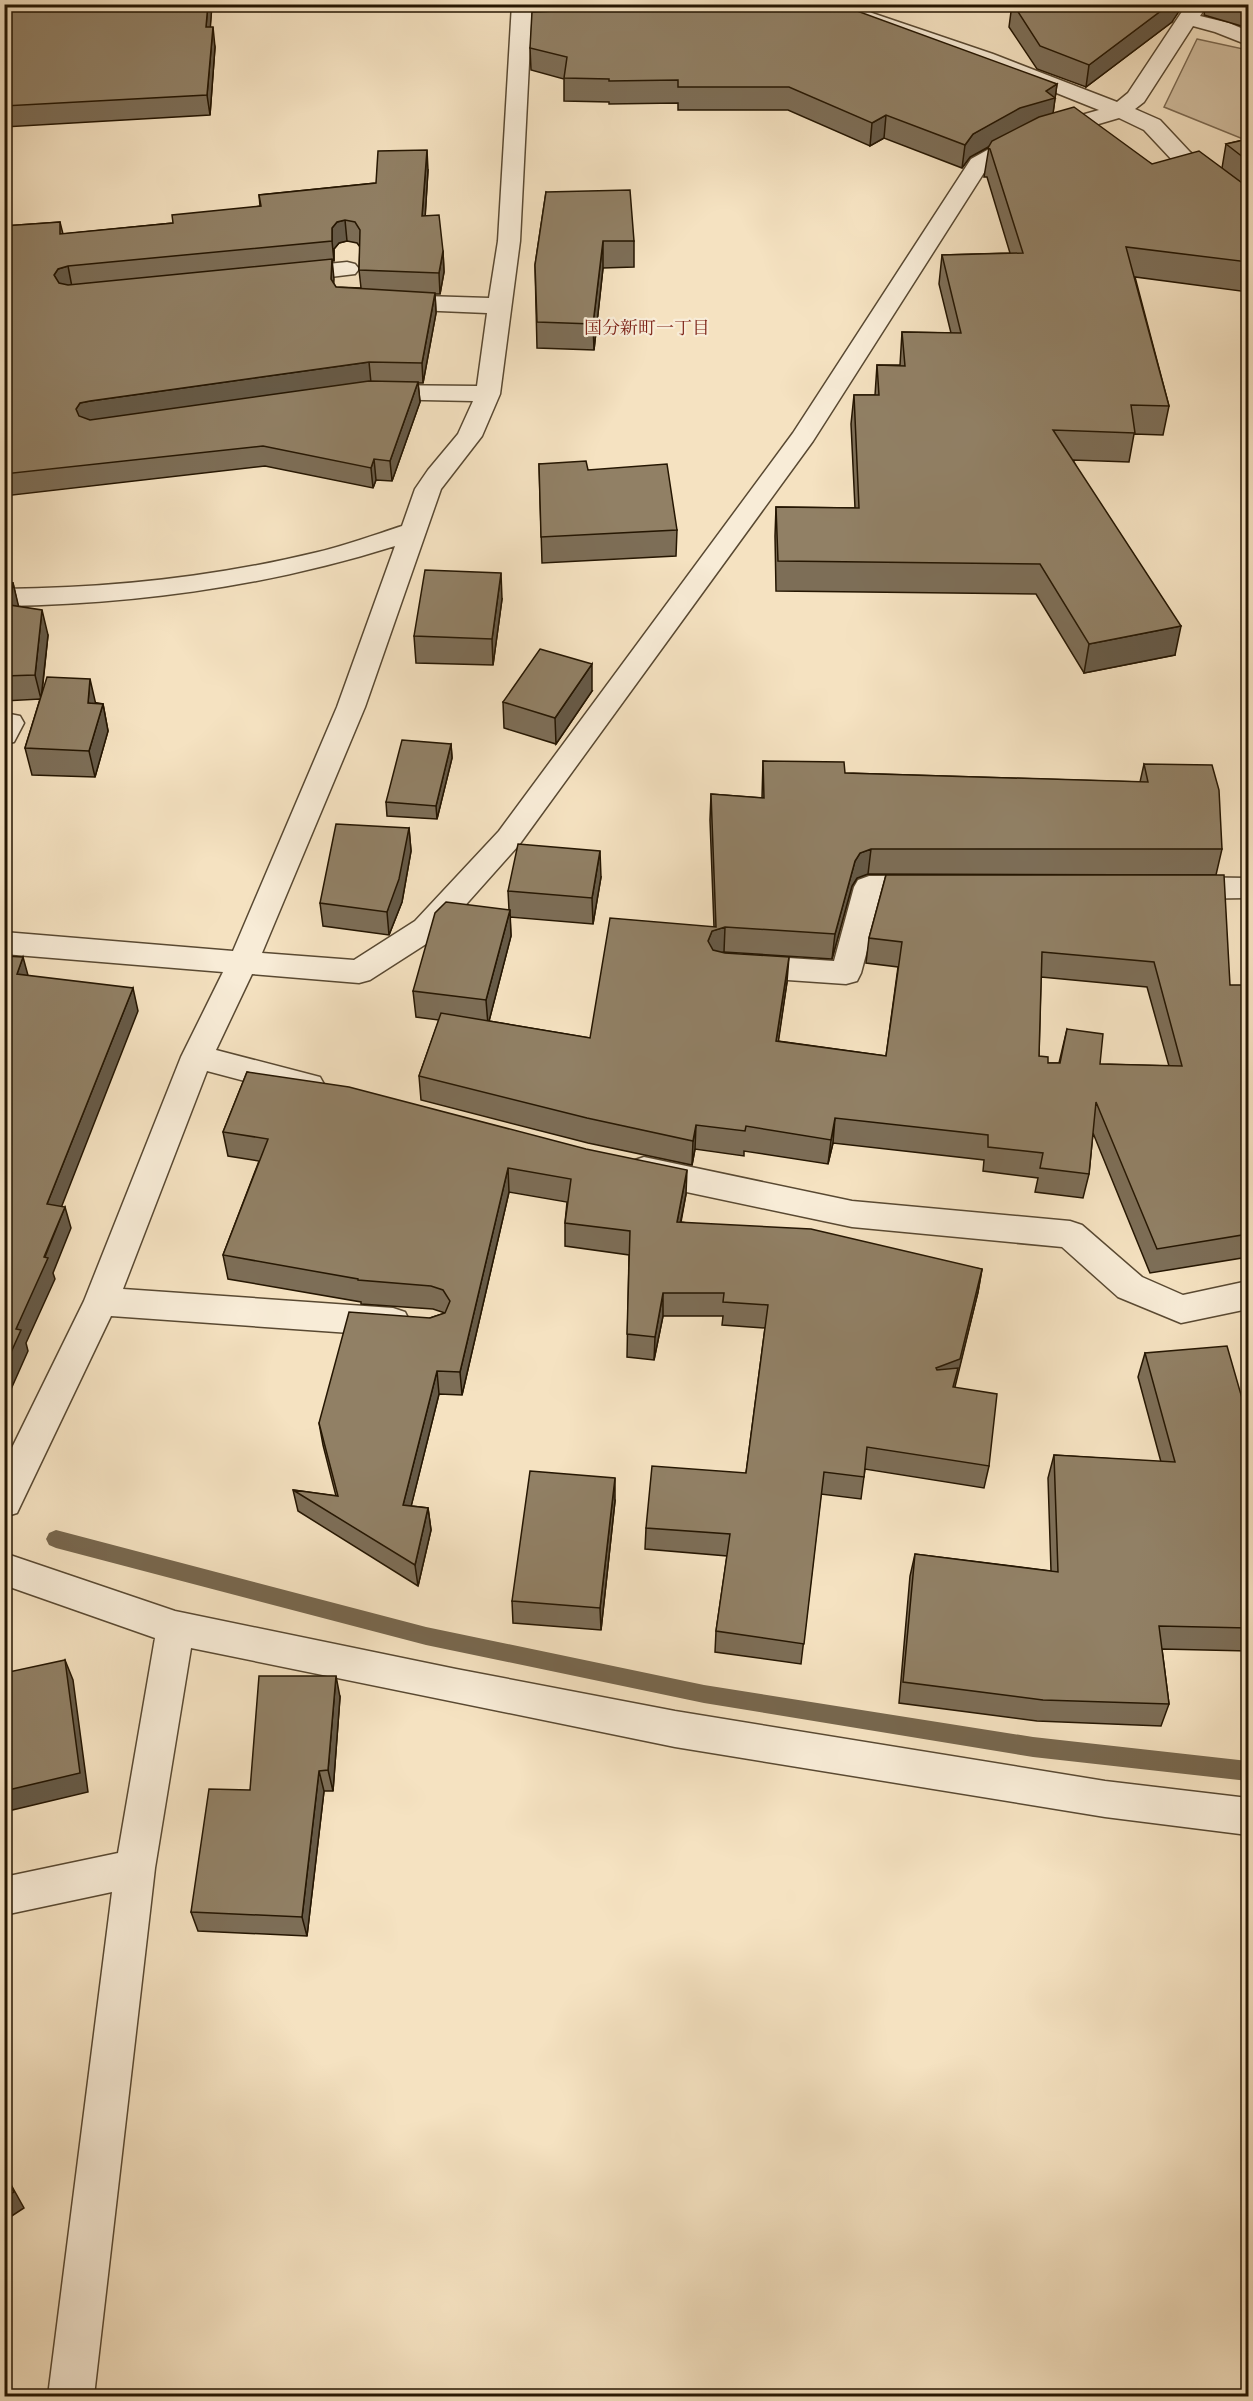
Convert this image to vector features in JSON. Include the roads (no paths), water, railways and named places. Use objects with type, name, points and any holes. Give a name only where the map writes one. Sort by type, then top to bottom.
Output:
[{"type":"street","points":[[4,1502],[101,1301],[197,1057],[243,962],[351,707],[428,489],[470,436],[488,394],[509,242],[522,4]]},
{"type":"street","points":[[839,4],[865,17],[986,58],[1152,125],[1182,157],[1248,207]]},
{"type":"street","points":[[4,943],[359,972],[426,929],[510,838],[797,446],[979,164],[1026,138],[1120,111],[1136,97],[1193,12],[1248,39]]},
{"type":"street","points":[[267,277],[348,270]]},
{"type":"street","points":[[370,301],[501,306]]},
{"type":"street","points":[[348,395],[370,392],[488,394]]},
{"type":"street","points":[[4,598],[51,598],[192,585],[322,559],[414,531]]},
{"type":"street","points":[[724,965],[846,973],[869,887],[952,887]]},
{"type":"street","points":[[1154,888],[1248,888]]},
{"type":"street","points":[[197,1057],[335,1092]]},
{"type":"street","points":[[610,1162],[852,1214],[1070,1234],[1130,1287],[1181,1309],[1248,1295]]},
{"type":"street","points":[[101,1301],[423,1324]]},
{"type":"street","points":[[4,1569],[174,1628],[675,1729],[1105,1799],[1248,1817]]},
{"type":"street","points":[[71,2397],[135,1868],[174,1628]]},
{"type":"street","points":[[4,1896],[135,1868]]},
{"type":"waterway","points":[[56,1539],[426,1636],[704,1694],[1033,1747],[1248,1771]]},
{"type":"district","name":"国分新町一丁目","points":[[647,328]]}]
